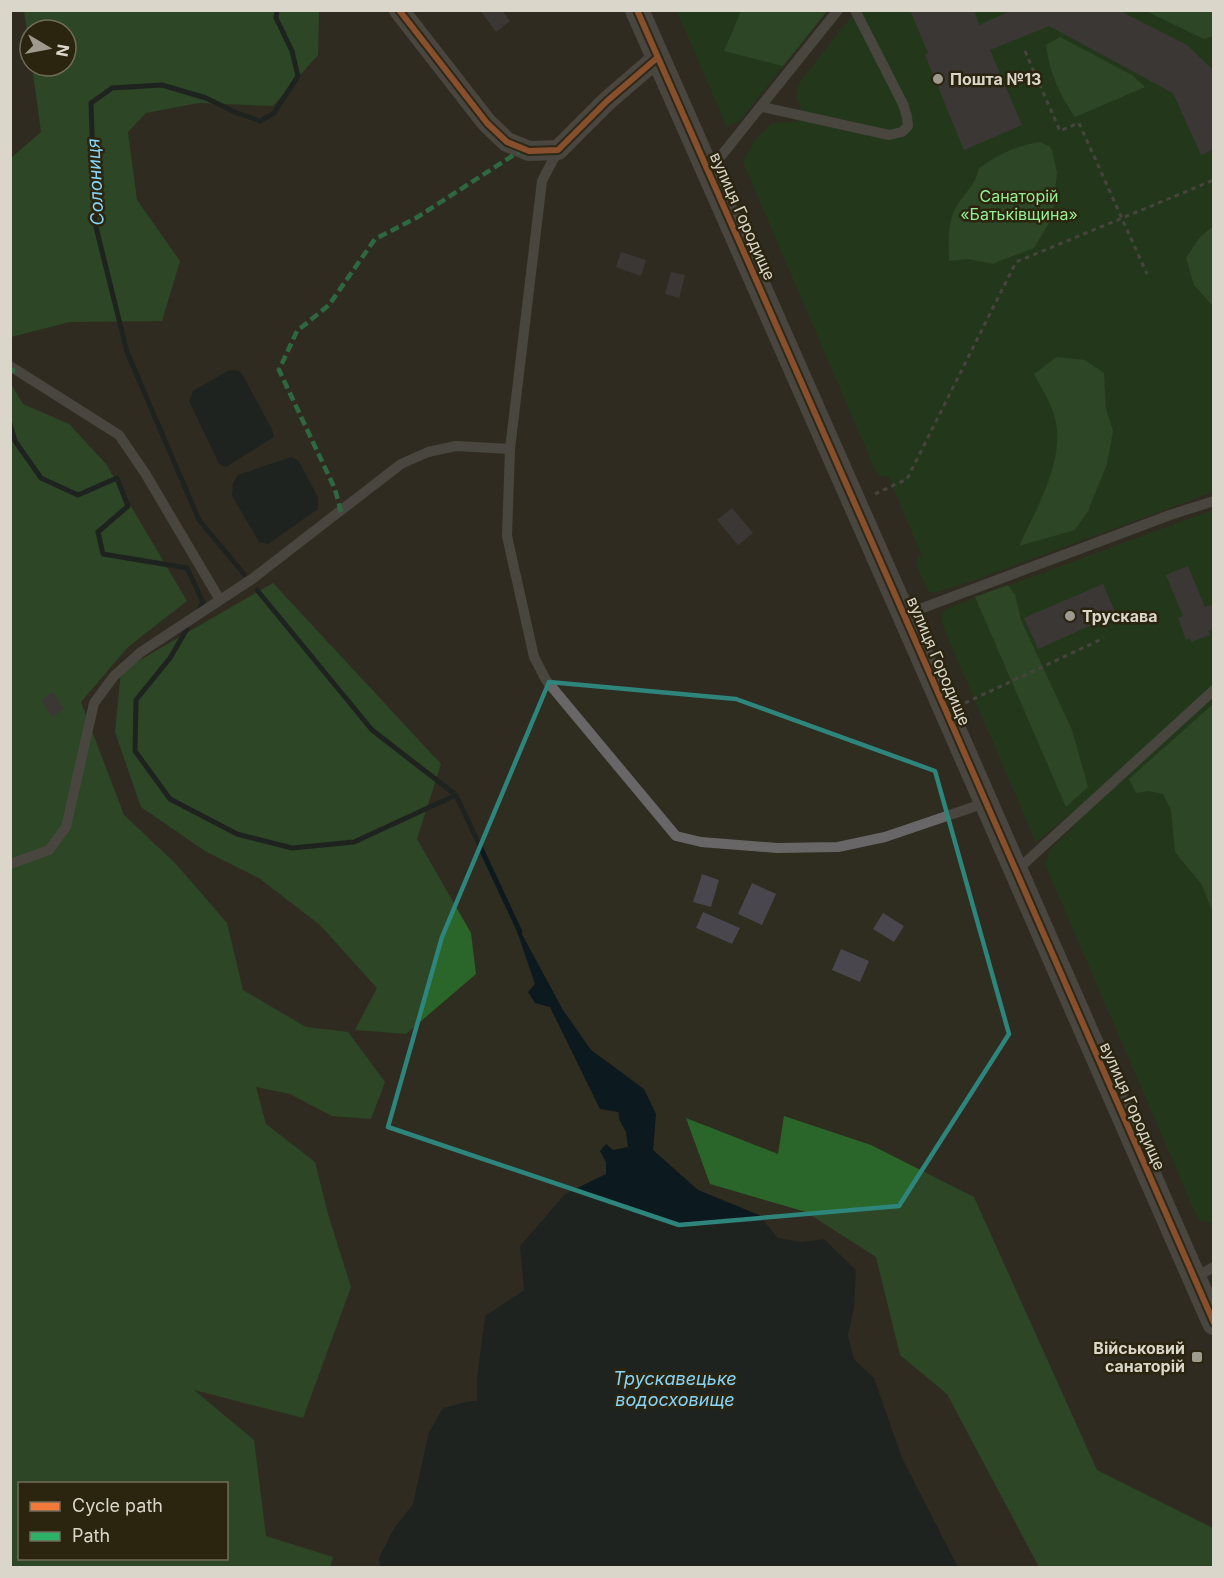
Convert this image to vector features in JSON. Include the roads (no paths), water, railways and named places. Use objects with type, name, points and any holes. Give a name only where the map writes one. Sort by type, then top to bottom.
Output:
[{"type":"street","points":[[399,10],[487,123],[507,142],[529,151],[558,150],[607,101],[657,58]]},
{"type":"street","name":"вулиця Городище","points":[[643,12],[657,58],[709,171],[985,803],[1203,1273],[1214,1323]]},
{"type":"lane","points":[[709,171],[838,10]]},
{"type":"lane","points":[[762,107],[889,135],[902,132],[908,126],[908,117],[903,104],[855,10]]},
{"type":"lane","points":[[558,150],[542,181],[510,449],[507,536],[534,657],[546,680],[676,836],[701,842],[777,848],[838,847],[885,837],[985,803]]},
{"type":"lane","points":[[10,366],[119,435],[145,473],[220,600]]},
{"type":"lane","points":[[10,864],[49,850],[66,826],[94,703],[114,676],[141,652],[252,579],[401,464],[428,452],[456,446],[510,449]]},
{"type":"lane","points":[[904,615],[1170,515],[1214,501]]},
{"type":"lane","points":[[1016,871],[1214,690]]},
{"type":"water","points":[[227,371],[241,372],[272,429],[274,437],[226,467],[219,464],[189,401],[193,391]]},
{"type":"water","points":[[291,457],[298,460],[318,497],[318,509],[268,544],[259,542],[232,496],[233,483],[238,475]]},
{"type":"water","name":"Трускавецьке водосховище","points":[[518,927],[563,1010],[591,1050],[644,1089],[656,1114],[653,1150],[698,1190],[759,1215],[778,1238],[801,1242],[824,1239],[856,1270],[854,1308],[848,1335],[854,1359],[874,1378],[902,1458],[958,1567],[380,1567],[379,1558],[393,1530],[413,1504],[429,1432],[443,1408],[477,1401],[477,1378],[485,1316],[524,1290],[520,1246],[565,1194],[606,1174],[606,1162],[600,1151],[606,1144],[613,1150],[628,1147],[626,1132],[618,1112],[600,1109],[550,1007],[535,1003],[528,992],[535,984],[517,931]]},
{"type":"waterway","name":"Солониця","points":[[244,574],[199,520],[127,352],[95,223],[91,103],[112,88],[162,85],[206,98],[260,121],[274,113],[298,76],[292,51],[276,18],[277,10]]},
{"type":"waterway","points":[[10,424],[15,441],[41,478],[78,495],[117,478],[128,506],[98,532],[103,554],[187,568],[203,602],[198,612]]},
{"type":"waterway","points":[[257,590],[372,730],[456,795],[520,932]]},
{"type":"waterway","points":[[187,629],[170,658],[136,700],[135,751],[170,799],[237,834],[292,848],[354,842],[456,795]]},
{"type":"place","name":"Пошта №13","points":[[938,79]]},
{"type":"place","name":"Трускава","points":[[1070,616]]},
{"type":"place","name":"Військовий санаторій","points":[[1197,1357]]},
{"type":"park label","name":"Санаторій «Батьківщина»","points":[[1019,205]]}]
